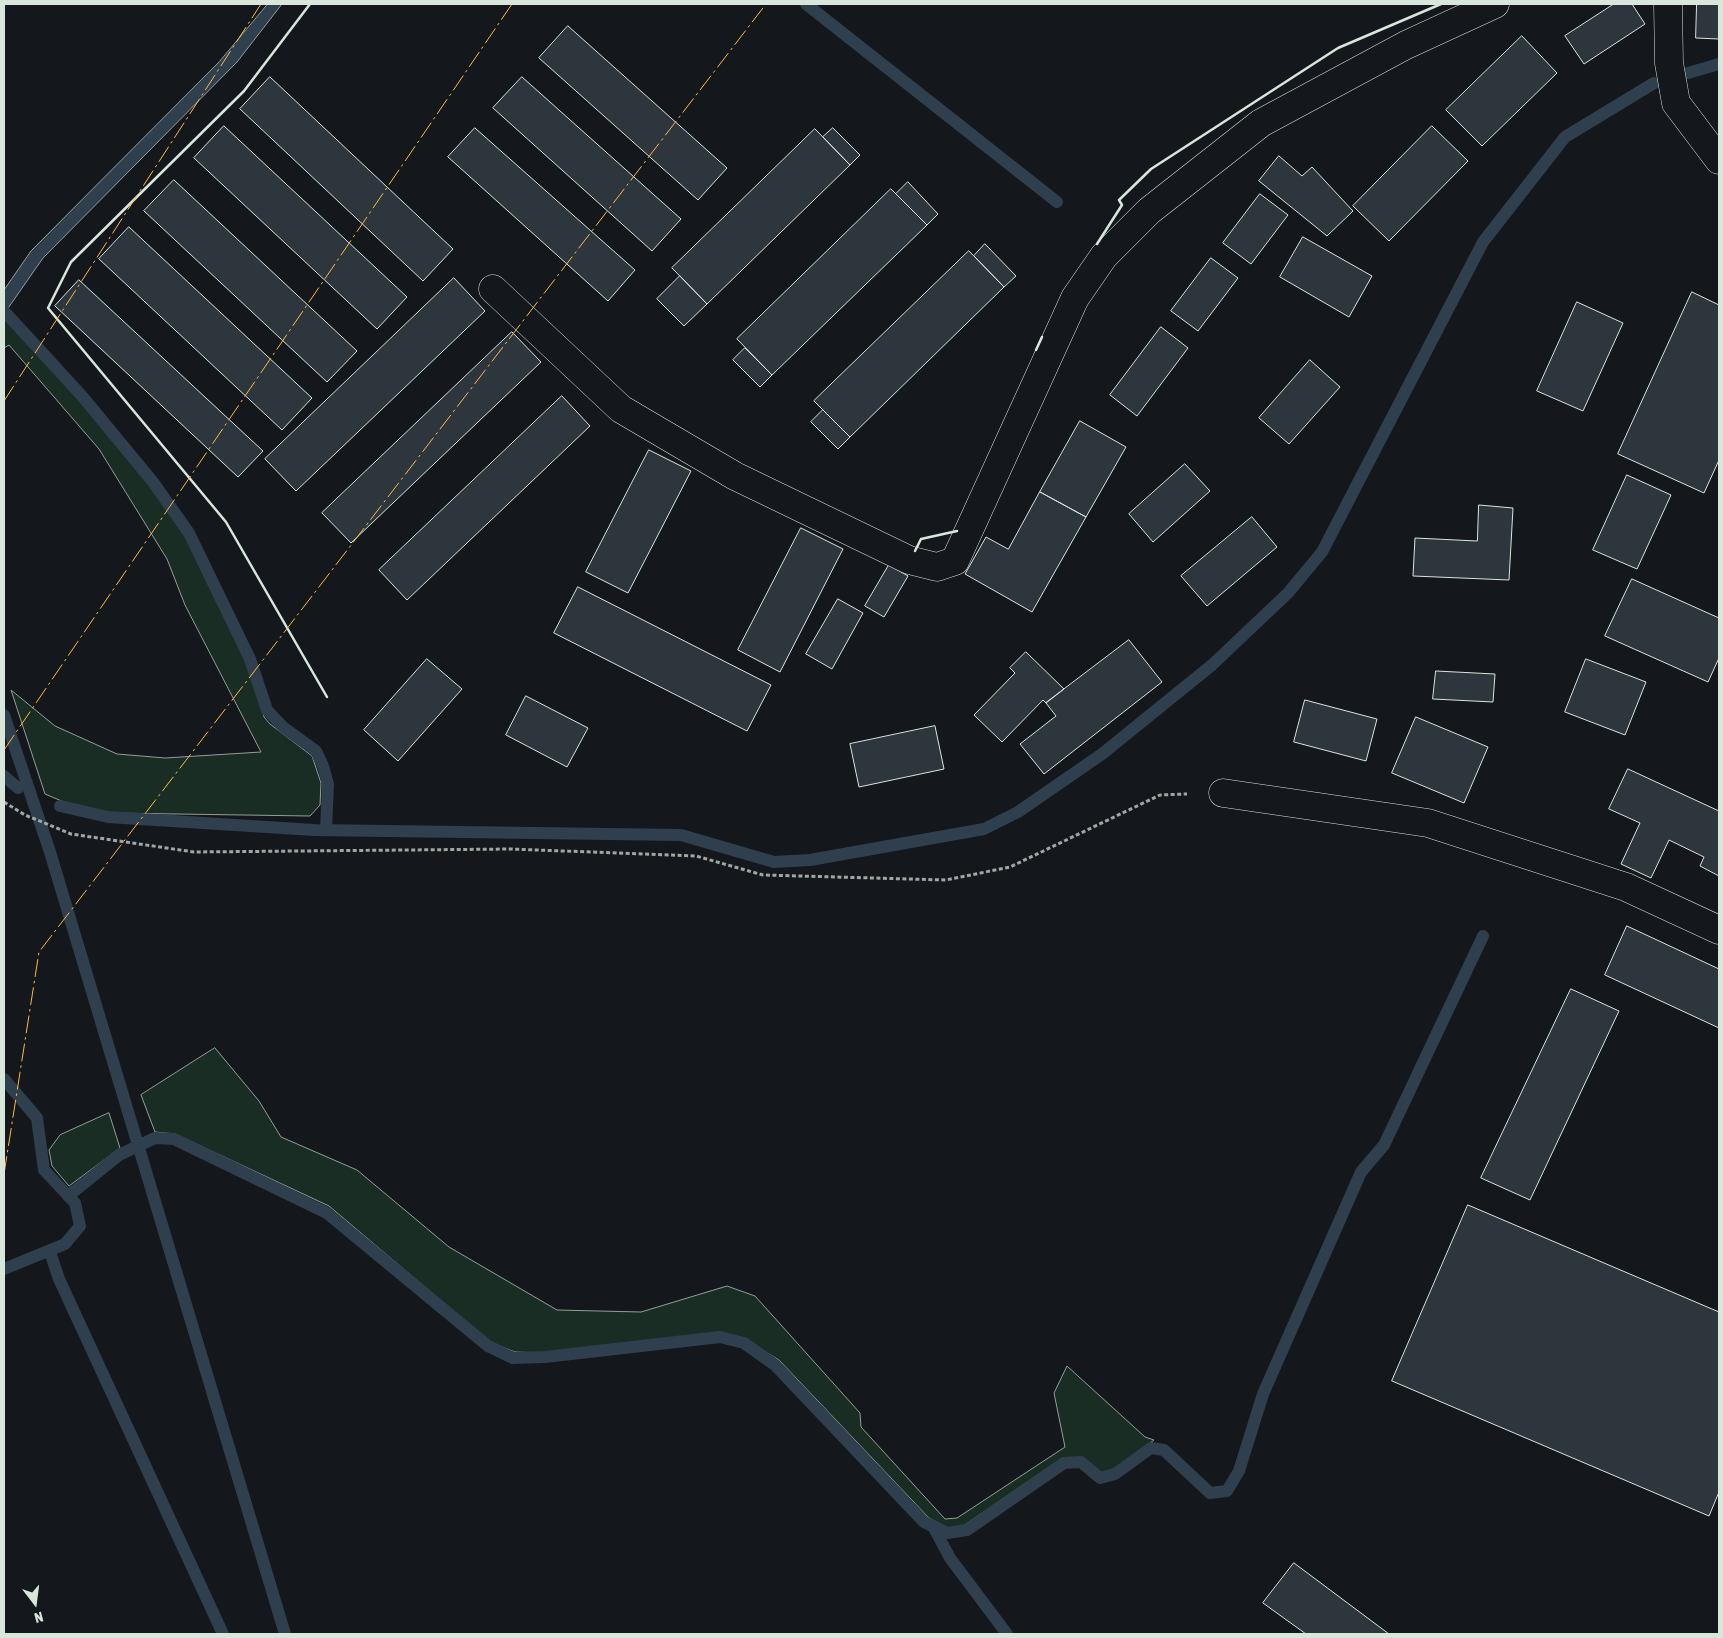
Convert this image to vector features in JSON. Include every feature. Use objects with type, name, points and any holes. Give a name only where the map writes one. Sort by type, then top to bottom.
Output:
[{"type":"street","points":[[492,289],[620,409],[735,476],[910,560],[937,567],[955,561],[1075,298],[1104,256],[1149,211],[1261,123],[1406,44],[1495,4]]},
{"type":"street","points":[[1668,4],[1669,63],[1676,104],[1719,160]]},
{"type":"street","points":[[1223,793],[1428,823],[1626,887],[1719,930]]},
{"type":"path","points":[[4,802],[25,815],[71,834],[194,852],[511,849],[696,856],[763,875],[946,880],[1010,867],[1160,795],[1223,793]]},
{"type":"green space","points":[[4,317],[80,398],[150,484],[185,535],[247,660],[260,693],[264,717],[270,724],[312,756],[321,783],[320,805],[310,816],[110,813],[64,802],[45,794],[11,690],[55,726],[117,754],[165,758],[261,752],[185,605],[167,559],[99,449],[9,345],[4,348]]},
{"type":"green space","points":[[215,1048],[259,1101],[281,1137],[357,1170],[449,1247],[557,1310],[641,1312],[727,1286],[755,1296],[860,1413],[861,1427],[945,1519],[957,1518],[1065,1447],[1054,1393],[1067,1366],[1145,1437],[1154,1440],[1113,1471],[1100,1473],[1083,1459],[1061,1459],[963,1526],[948,1528],[929,1518],[779,1360],[746,1340],[720,1332],[545,1353],[515,1352],[490,1342],[329,1206],[175,1134],[155,1132],[141,1095]]},
{"type":"green space","points":[[109,1113],[120,1148],[69,1186],[52,1166],[49,1150],[60,1135]]},
{"type":"water","points":[[268,4],[282,4],[237,62],[43,258],[4,314],[4,290],[31,251],[219,62]]},
{"type":"building","points":[[1614,4],[1632,4],[1645,24],[1584,64],[1565,36]]},
{"type":"building","points":[[1697,4],[1719,4],[1719,39],[1696,38]]},
{"type":"building","points":[[568,26],[727,168],[698,200],[539,58]]},
{"type":"building","points":[[1522,36],[1557,73],[1482,146],[1446,110]]},
{"type":"building","points":[[270,77],[453,249],[423,281],[240,109]]},
{"type":"building","points":[[522,77],[681,219],[652,251],[493,108]]},
{"type":"building","points":[[224,126],[407,297],[377,329],[194,158]]},
{"type":"building","points":[[1432,126],[1468,161],[1389,241],[1353,206]]},
{"type":"building","points":[[475,128],[635,270],[608,301],[448,157]]},
{"type":"building","points":[[833,128],[860,155],[850,165],[823,137]]},
{"type":"building","points":[[815,129],[850,165],[707,304],[672,268]]},
{"type":"building","points":[[1279,156],[1302,176],[1312,167],[1353,211],[1327,236],[1259,181]]},
{"type":"building","points":[[174,180],[357,351],[327,382],[144,211]]},
{"type":"building","points":[[908,182],[938,214],[927,225],[896,194]]},
{"type":"building","points":[[891,189],[927,225],[772,375],[737,339]]},
{"type":"building","points":[[1260,194],[1288,215],[1251,264],[1223,243]]},
{"type":"building","points":[[129,227],[312,398],[282,430],[99,259]]},
{"type":"building","points":[[1303,237],[1372,276],[1349,317],[1280,277]]},
{"type":"building","points":[[985,244],[1016,276],[1004,287],[974,256]]},
{"type":"building","points":[[969,251],[1004,287],[850,437],[814,401]]},
{"type":"building","points":[[1211,258],[1238,278],[1198,331],[1171,311]]},
{"type":"building","points":[[680,276],[707,304],[684,326],[657,299]]},
{"type":"building","points":[[454,278],[485,311],[296,491],[265,459]]},
{"type":"building","points":[[79,280],[263,451],[238,477],[55,306]]},
{"type":"building","points":[[1692,292],[1719,305],[1719,460],[1704,493],[1618,454]]},
{"type":"building","points":[[1577,302],[1623,323],[1583,411],[1537,391]]},
{"type":"building","points":[[1161,327],[1188,348],[1137,416],[1110,395]]},
{"type":"building","points":[[512,332],[541,362],[351,543],[322,513]]},
{"type":"building","points":[[745,348],[772,375],[760,387],[733,360]]},
{"type":"building","points":[[1310,360],[1340,387],[1289,444],[1259,418]]},
{"type":"building","points":[[562,396],[590,426],[407,600],[379,570]]},
{"type":"building","points":[[823,410],[850,437],[838,449],[811,422]]},
{"type":"building","points":[[1080,421],[1126,447],[1086,517],[1040,492]]},
{"type":"building","points":[[649,450],[691,471],[628,593],[586,572]]},
{"type":"building","points":[[1185,464],[1210,491],[1153,542],[1129,514]]},
{"type":"building","points":[[1627,475],[1671,495],[1637,569],[1593,550]]},
{"type":"building","points":[[1040,492],[1086,517],[1032,612],[965,574],[986,537],[1008,549]]},
{"type":"building","points":[[1479,505],[1513,508],[1509,580],[1413,576],[1415,538],[1477,541]]},
{"type":"building","points":[[1252,517],[1277,547],[1207,606],[1181,576]]},
{"type":"building","points":[[801,528],[843,549],[780,672],[738,650]]},
{"type":"building","points":[[889,565],[908,576],[884,617],[865,606]]},
{"type":"building","points":[[1632,579],[1719,618],[1719,658],[1708,682],[1605,636]]},
{"type":"building","points":[[578,587],[771,685],[747,731],[554,633]]},
{"type":"building","points":[[838,599],[863,613],[832,669],[806,654]]},
{"type":"building","points":[[1129,640],[1162,682],[1044,774],[1020,744],[1056,716],[1046,703]]},
{"type":"building","points":[[1026,652],[1064,689],[1046,703],[1043,700],[1002,742],[974,715],[1015,673],[1010,668]]},
{"type":"building","points":[[427,659],[462,689],[398,761],[364,730]]},
{"type":"building","points":[[1586,659],[1646,682],[1625,735],[1565,712]]},
{"type":"building","points":[[1436,671],[1495,674],[1493,702],[1433,699]]},
{"type":"building","points":[[526,696],[588,728],[567,767],[506,735]]},
{"type":"building","points":[[1305,700],[1377,719],[1366,761],[1294,742]]},
{"type":"building","points":[[1416,717],[1488,747],[1464,803],[1392,773]]},
{"type":"building","points":[[935,726],[944,769],[859,787],[850,744]]},
{"type":"building","points":[[1628,769],[1719,811],[1719,876],[1700,866],[1704,857],[1669,840],[1651,878],[1621,864],[1640,823],[1609,809]]},
{"type":"building","points":[[1627,926],[1719,969],[1719,1028],[1605,975]]},
{"type":"building","points":[[1571,989],[1619,1011],[1530,1200],[1481,1178]]},
{"type":"building","points":[[1468,1205],[1719,1312],[1719,1492],[1709,1516],[1392,1381]]},
{"type":"building","points":[[1294,1563],[1389,1634],[1306,1634],[1263,1603]]},
{"type":"waterway","points":[[806,4],[1057,202]]},
{"type":"waterway","points":[[1688,73],[1719,64]]},
{"type":"waterway","points":[[60,806],[108,817],[314,830],[681,835],[774,862],[810,860],[984,829],[1018,812],[1102,754],[1212,665],[1288,593],[1322,552],[1483,242],[1565,137],[1654,83]]},
{"type":"waterway","points":[[4,311],[82,396],[153,482],[189,533],[250,659],[267,710],[283,727],[316,751],[323,766],[328,784],[326,830]]},
{"type":"waterway","points":[[4,715],[50,852],[285,1634]]},
{"type":"waterway","points":[[4,776],[18,788]]},
{"type":"waterway","points":[[68,1196],[119,1155],[155,1138],[174,1139],[327,1213],[488,1346],[513,1358],[545,1357],[720,1337],[744,1343],[775,1365],[924,1522],[947,1533],[967,1530],[1064,1463],[1081,1462],[1100,1478],[1115,1474],[1151,1448],[1164,1450],[1210,1493],[1227,1491],[1239,1471],[1263,1394],[1361,1172],[1384,1145],[1483,936]]},
{"type":"waterway","points":[[4,1079],[37,1118],[44,1170],[75,1203],[80,1226],[65,1244],[4,1269]]},
{"type":"waterway","points":[[50,1252],[59,1279],[223,1634]]},
{"type":"waterway","points":[[933,1526],[950,1558],[1007,1634]]},
{"type":"wall","points":[[310,4],[244,91],[71,262],[48,308],[226,522],[327,697]]},
{"type":"wall","points":[[1097,244],[1122,205],[1119,200],[1151,169],[1338,48],[1441,4]]},
{"type":"wall","points":[[1036,350],[1042,337]]},
{"type":"wall","points":[[915,551],[921,539],[957,531]]},
{"type":"power","points":[[4,401],[261,4]]},
{"type":"power","points":[[4,750],[512,4]]},
{"type":"power","points":[[4,1174],[39,952],[766,4]]}]
